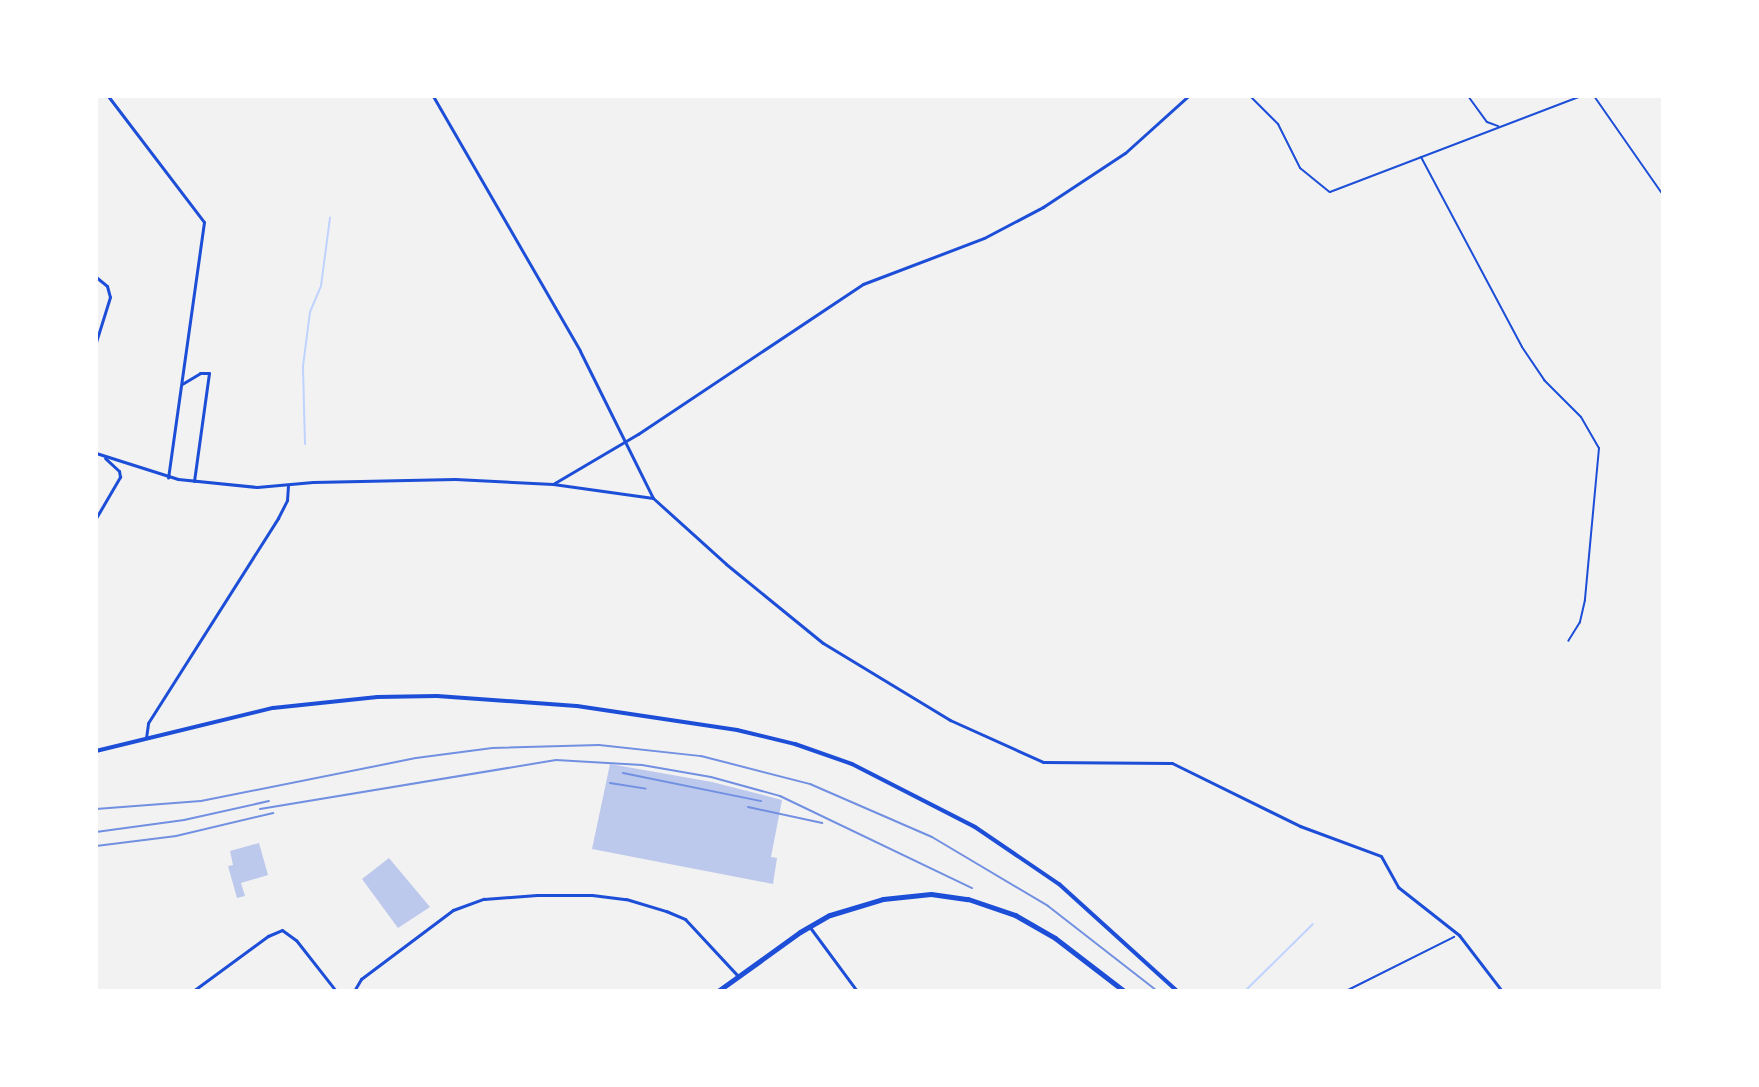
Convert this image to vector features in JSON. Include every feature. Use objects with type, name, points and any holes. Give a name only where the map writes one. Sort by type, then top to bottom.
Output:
[{"type":"main road","points":[[718,991],[809,926],[841,911],[893,897],[931,894],[968,899],[1004,910],[1039,927],[1124,991]]},
{"type":"street","points":[[108,96],[199,213],[204,234],[168,477]]},
{"type":"street","points":[[433,96],[580,351],[653,498],[750,585],[823,643],[922,705],[1043,762],[1172,763],[1300,826],[1381,856],[1398,887],[1459,935],[1502,991]]},
{"type":"street","points":[[553,484],[623,442],[863,284],[984,238],[1043,207],[1118,159],[1188,96]]},
{"type":"street","points":[[96,277],[110,291],[96,342]]},
{"type":"street","points":[[181,385],[200,373],[209,373],[194,481]]},
{"type":"street","points":[[96,453],[168,477],[194,481],[288,486],[313,482],[455,479],[553,484],[653,498]]},
{"type":"street","points":[[96,518],[120,477],[119,471],[102,456]]},
{"type":"street","points":[[146,739],[148,723],[278,518],[287,500],[288,486]]},
{"type":"street","points":[[96,751],[247,713],[305,704],[437,696],[647,715],[795,744],[891,781],[1000,842],[1071,894],[1177,991]]},
{"type":"street","points":[[354,991],[361,979],[453,910],[484,899],[537,895],[603,896],[666,911],[685,919],[738,976]]},
{"type":"street","points":[[809,926],[857,991]]},
{"type":"street","points":[[193,991],[268,936],[282,930],[296,940],[336,991]]},
{"type":"path","points":[[1250,96],[1278,124],[1300,168],[1330,192],[1581,96]]},
{"type":"path","points":[[1468,96],[1487,122],[1500,126]]},
{"type":"path","points":[[1594,96],[1663,195]]},
{"type":"path","points":[[1421,157],[1522,347],[1544,380],[1593,433],[1599,448],[1585,600],[1580,622],[1568,641]]},
{"type":"path","points":[[1346,991],[1459,935]]},
{"type":"building","points":[[610,764],[712,782],[782,800],[771,857],[777,858],[773,884],[592,849]]},
{"type":"building","points":[[259,843],[268,875],[241,883],[245,896],[237,898],[228,866],[233,865],[230,851]]},
{"type":"building","points":[[389,858],[430,907],[398,928],[362,879]]},
{"type":"waterway","points":[[305,444],[303,366],[310,312],[321,286],[330,218]]},
{"type":"waterway","points":[[1245,991],[1313,924]]},
{"type":"railway","points":[[96,809],[201,801],[416,758],[492,748],[599,745],[701,756],[810,784],[932,837],[1048,906],[1157,991]]},
{"type":"railway","points":[[260,809],[556,760],[642,765],[711,777],[780,796],[972,888]]},
{"type":"railway","points":[[623,773],[761,801]]},
{"type":"railway","points":[[610,783],[646,789]]},
{"type":"railway","points":[[96,832],[184,820],[269,801]]},
{"type":"railway","points":[[748,807],[822,823]]},
{"type":"railway","points":[[96,846],[176,836],[273,813]]}]
